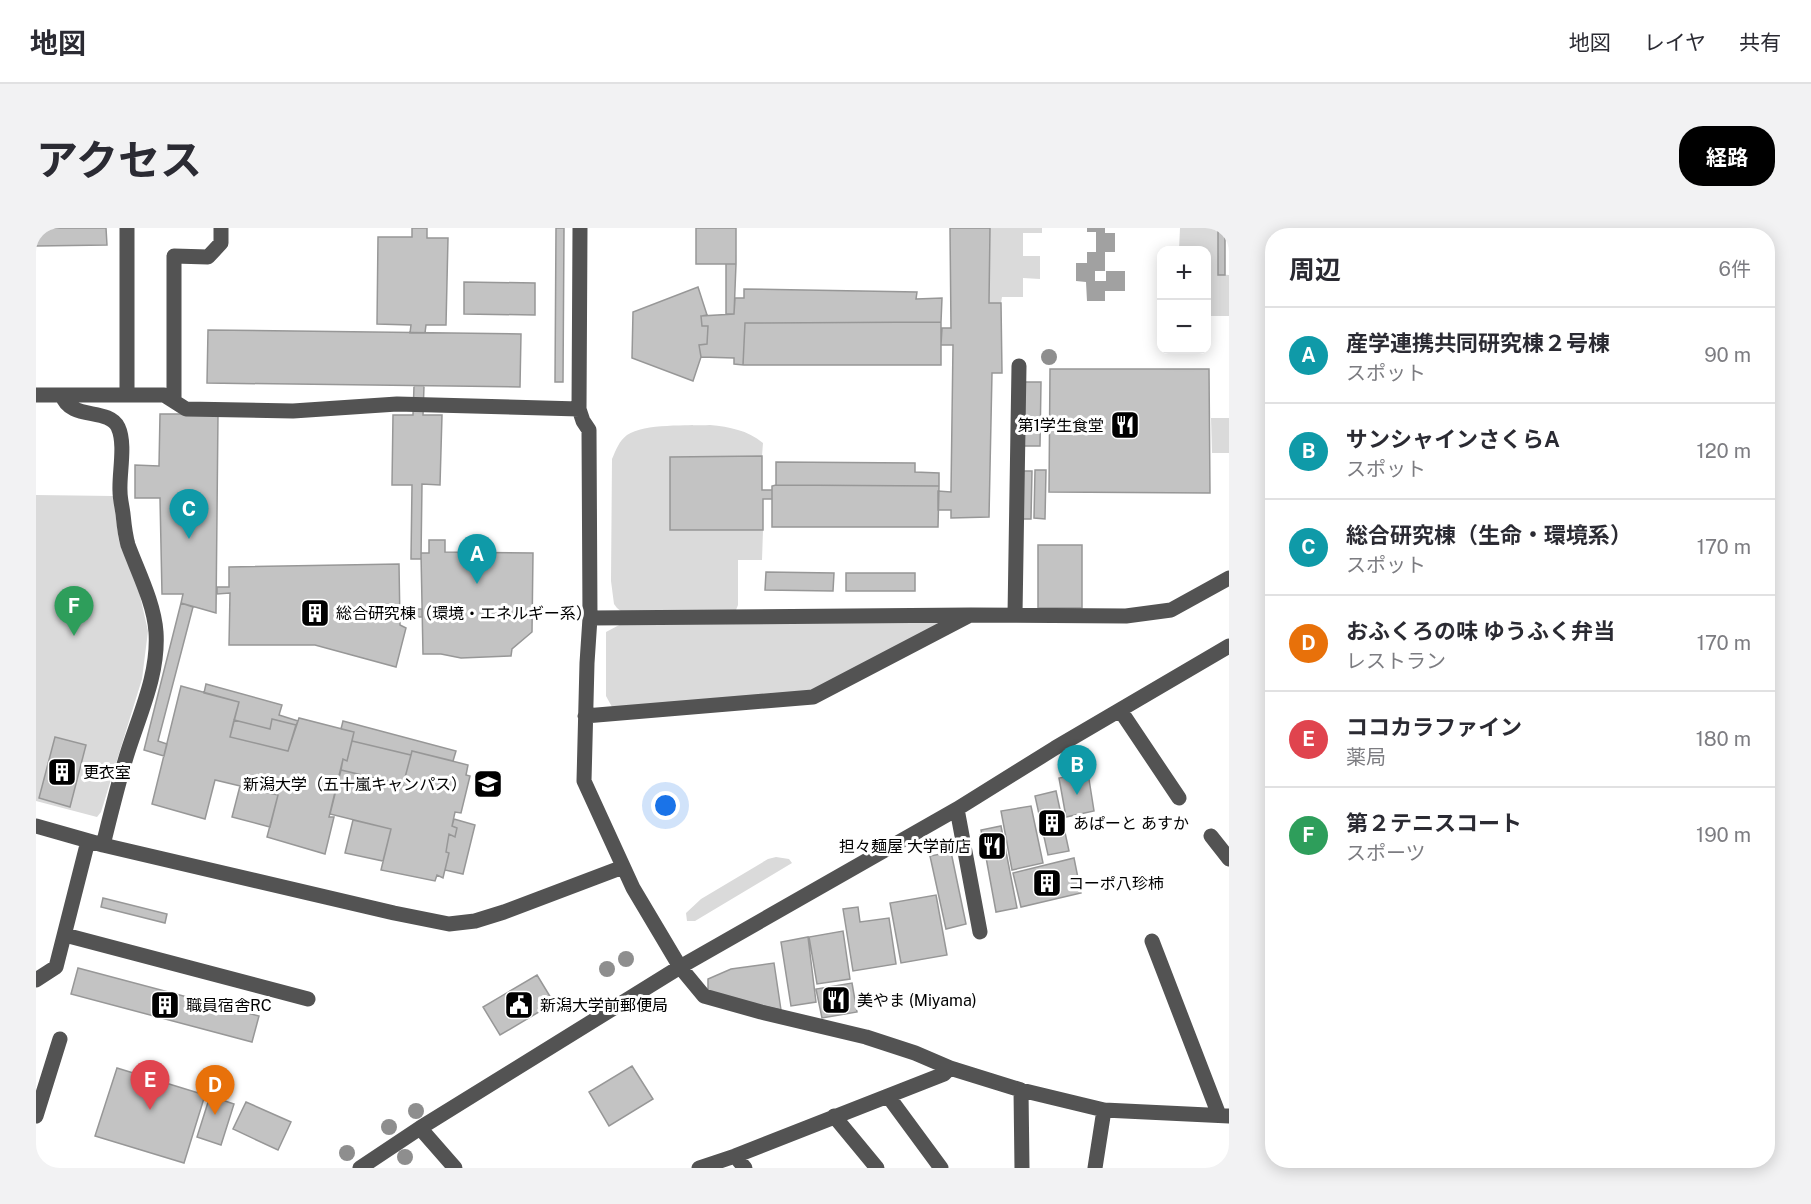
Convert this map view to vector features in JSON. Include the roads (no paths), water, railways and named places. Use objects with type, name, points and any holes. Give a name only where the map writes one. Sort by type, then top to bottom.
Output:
[{"type":"street","points":[[127,228],[127,395]]},
{"type":"street","points":[[174,401],[174,256],[208,257],[221,243],[221,228]]},
{"type":"street","points":[[580,228],[579,409],[589,430],[590,618],[584,781],[623,867],[680,967],[704,996],[866,1037],[915,1053],[950,1068],[1021,1090],[1104,1110],[1224,1115],[1152,940]]},
{"type":"street","points":[[1015,615],[1019,366]]},
{"type":"street","points":[[36,395],[165,395],[186,409],[293,411],[396,404],[579,409]]},
{"type":"street","points":[[36,980],[56,967],[150,686],[156,631],[147,592],[127,543],[120,491],[121,439],[117,426],[108,418],[70,407],[64,402],[62,395]]},
{"type":"street","points":[[590,618],[1126,616],[1171,610],[1229,578]]},
{"type":"street","points":[[585,716],[813,697],[970,615]]},
{"type":"street","points":[[360,1168],[420,1128],[680,967],[957,809],[1229,646]]},
{"type":"street","points":[[1120,710],[1179,798]]},
{"type":"street","points":[[957,809],[980,932]]},
{"type":"street","points":[[36,826],[96,843],[449,924],[475,921],[504,912],[623,867]]},
{"type":"street","points":[[1211,836],[1229,859]]},
{"type":"street","points":[[65,935],[308,999]]},
{"type":"street","points":[[36,1116],[60,1039]]},
{"type":"street","points":[[699,1168],[740,1162],[834,1116],[944,1074],[950,1068]]},
{"type":"street","points":[[1021,1090],[1022,1168]]},
{"type":"street","points":[[888,1096],[941,1168]]},
{"type":"street","points":[[1095,1168],[1104,1110]]},
{"type":"street","points":[[834,1116],[877,1168]]},
{"type":"street","points":[[420,1128],[455,1168]]},
{"type":"place","name":"第1学生食堂","points":[[1125,425]]},
{"type":"place","name":"総合研究棟（生命・環境系）","points":[[189,539]]},
{"type":"place","name":"産学連携共同研究棟２号棟","points":[[477,584]]},
{"type":"place","name":"総合研究棟（環境・エネルギー系）","points":[[315,613]]},
{"type":"place","name":"第２テニスコート","points":[[74,636]]},
{"type":"place","name":"更衣室","points":[[62,772]]},
{"type":"place","name":"新潟大学（五十嵐キャンパス）","points":[[488,784]]},
{"type":"place","name":"サンシャインさくらA","points":[[1077,795]]},
{"type":"place","name":"あぱーと あすか","points":[[1052,823]]},
{"type":"place","name":"担々麺屋 大学前店","points":[[992,846]]},
{"type":"place","name":"コーポ八珍柿","points":[[1047,883]]},
{"type":"place","name":"美やま (Miyama)","points":[[836,1000]]},
{"type":"place","name":"職員宿舎RC","points":[[165,1005]]},
{"type":"place","name":"新潟大学前郵便局","points":[[519,1005]]},
{"type":"place","name":"ココカラファイン","points":[[150,1110]]},
{"type":"place","name":"おふくろの味 ゆうふく弁当","points":[[215,1115]]}]
